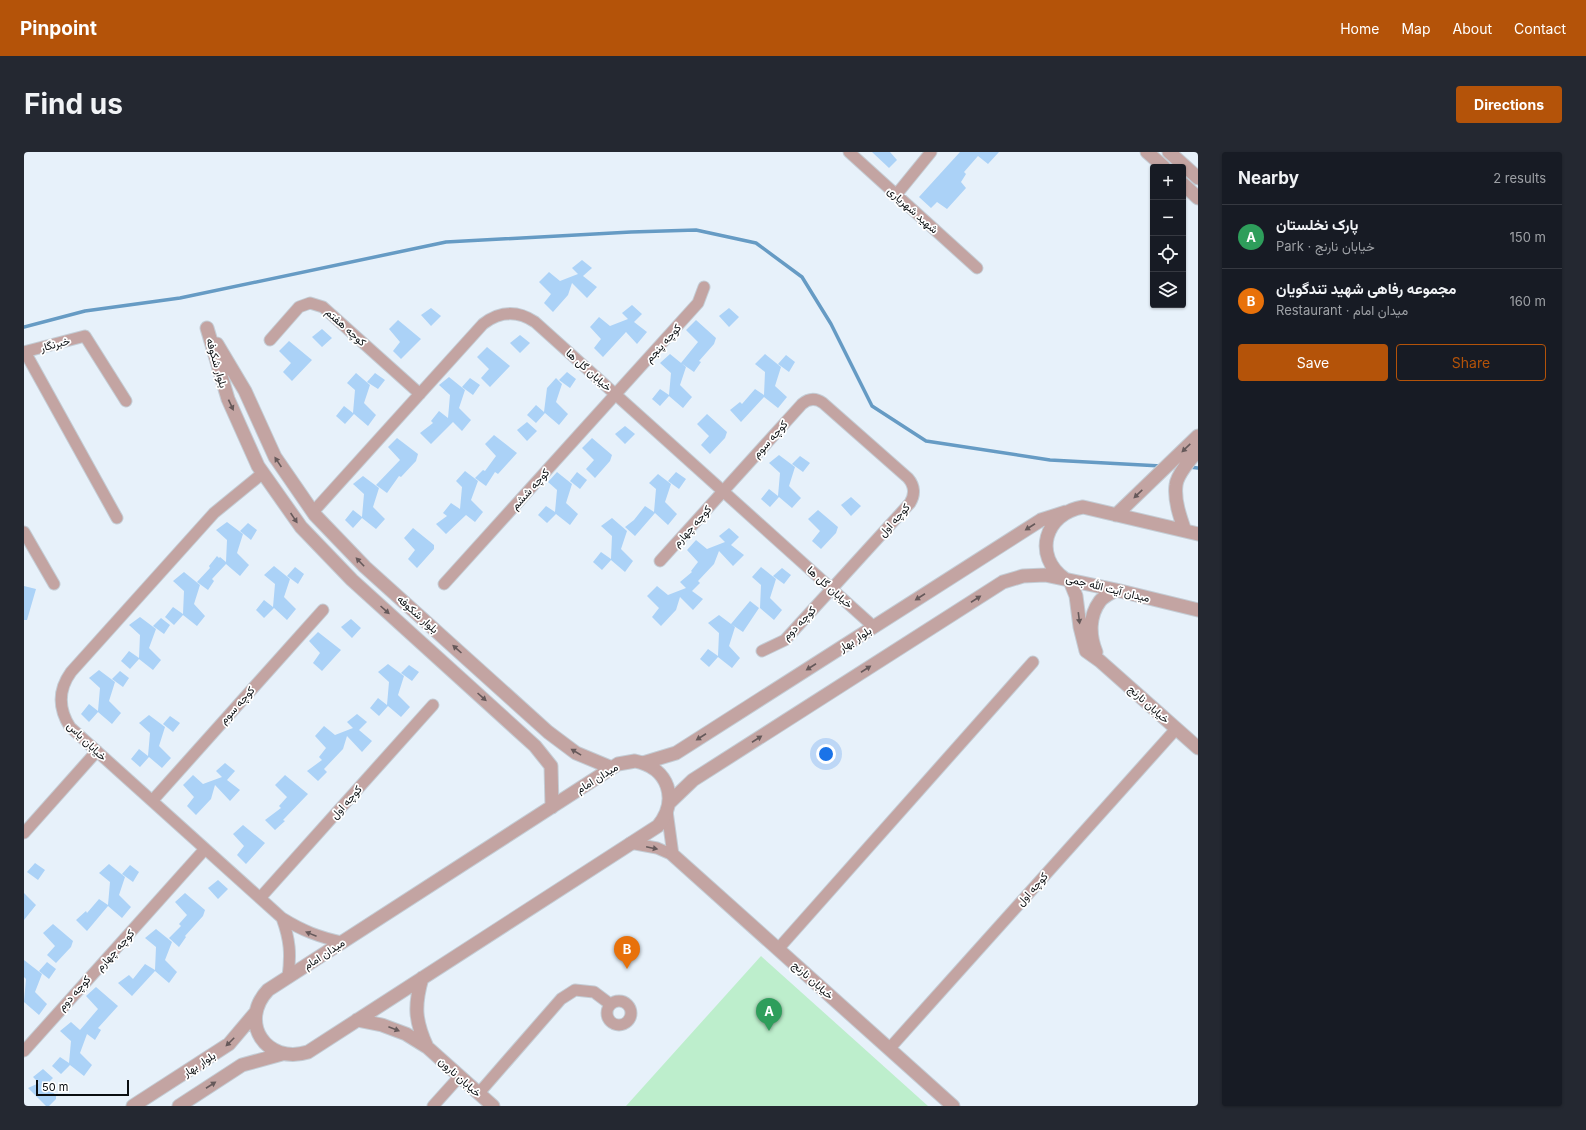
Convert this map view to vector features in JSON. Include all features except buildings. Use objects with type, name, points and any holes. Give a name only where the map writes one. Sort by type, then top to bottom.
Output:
[{"type":"street","name":"شهید شهریاری","points":[[849,152],[977,268]]},
{"type":"street","points":[[896,195],[931,152]]},
{"type":"street","points":[[1147,152],[1161,164]]},
{"type":"street","points":[[1169,152],[1198,178]]},
{"type":"street","points":[[1186,187],[1198,198]]},
{"type":"street","name":"کوچه پنجم","points":[[616,394],[698,303],[704,288]]},
{"type":"street","name":"کوچه هفتم","points":[[270,340],[299,307],[310,303],[323,307],[420,394]]},
{"type":"street","name":"خیابان گل ها","points":[[313,512],[484,324],[495,317],[509,313],[518,314],[535,322],[874,627]]},
{"type":"street","name":"بلوار شکوفه","points":[[552,807],[551,766],[535,746],[352,580],[301,527],[258,466],[228,399],[207,328],[245,391],[275,456],[313,512],[365,567],[548,732],[576,753],[612,768]]},
{"type":"street","name":"خبرنگار","points":[[24,352],[85,336],[126,401]]},
{"type":"street","points":[[24,352],[117,518]]},
{"type":"street","name":"کوچه ششم","points":[[444,584],[616,394]]},
{"type":"street","name":"کوچه سوم","points":[[723,491],[802,404],[807,400],[814,399],[823,403]]},
{"type":"street","name":"کوچه اول","points":[[823,403],[908,478],[914,492],[910,503],[831,589]]},
{"type":"street","points":[[1116,515],[1198,436]]},
{"type":"street","points":[[1185,531],[1178,510],[1176,484],[1194,455]]},
{"type":"street","name":"خیابان یاس","points":[[263,473],[214,513],[71,672],[65,680],[62,689],[60,699],[61,709],[70,727],[282,918],[301,930],[342,942]]},
{"type":"street","name":"کوچه چهارم","points":[[660,561],[723,491]]},
{"type":"street","points":[[1066,512],[1083,507],[1198,534]]},
{"type":"street","name":"میدان آیت الله جمی","points":[[1066,512],[1053,525],[1048,533],[1046,546],[1049,560],[1053,568],[1059,574],[1068,580],[1198,610]]},
{"type":"street","name":"بلوار بهار","points":[[644,763],[676,753],[1041,520],[1066,512]]},
{"type":"street","points":[[24,532],[54,584]]},
{"type":"street","points":[[179,1106],[242,1065],[282,1054],[295,1055],[308,1052],[658,826],[668,807],[693,780],[1003,582],[1023,576],[1045,575],[1068,580]]},
{"type":"street","name":"خیابان نارنج","points":[[1068,580],[1076,596],[1080,627],[1086,651],[1100,661],[1198,748]]},
{"type":"street","name":"کوچه دوم","points":[[762,651],[785,640],[831,589]]},
{"type":"street","points":[[1100,661],[1091,641],[1091,617],[1101,600],[1116,590]]},
{"type":"street","name":"کوچه سوم","points":[[152,801],[323,610]]},
{"type":"street","points":[[778,949],[1034,662]]},
{"type":"street","name":"کوچه اول","points":[[260,898],[433,705]]},
{"type":"street","name":"کوچه اول","points":[[889,1049],[1176,728]]},
{"type":"street","points":[[24,832],[97,751]]},
{"type":"street","name":"میدان امام","points":[[256,1012],[258,1004],[265,993],[288,977],[618,764],[627,762],[644,763]]},
{"type":"street","points":[[630,843],[657,848],[673,855],[667,786],[655,769],[644,763]]},
{"type":"street","name":"کوچه چهارم","points":[[24,1052],[205,848]]},
{"type":"street","name":"کوچه دوم","points":[[24,1048],[205,848]]},
{"type":"street","name":"خیابان نارنج","points":[[673,855],[953,1106]]},
{"type":"street","points":[[282,918],[289,937],[291,957],[288,977]]},
{"type":"street","points":[[422,978],[417,996],[416,1014],[420,1031],[428,1047]]},
{"type":"street","points":[[479,1093],[561,999],[575,990],[594,992],[610,1004]]},
{"type":"street","points":[[256,1012],[257,1030],[261,1038],[274,1050],[282,1054]]},
{"type":"street","name":"بلوار بهار","points":[[133,1106],[229,1044],[256,1012]]},
{"type":"street","points":[[357,1020],[382,1025],[400,1032],[428,1047]]},
{"type":"street","name":"خیابان نارون","points":[[428,1047],[493,1106]]},
{"type":"street","points":[[433,1106],[460,1076]]},
{"type":"green space","points":[[761,956],[928,1106],[626,1106]]},
{"type":"waterway","points":[[24,327],[85,311],[180,298],[446,242],[696,230],[756,243],[802,277],[831,324],[872,406],[926,441],[1050,460],[1161,466]]},
{"type":"waterway","points":[[1189,467],[1198,468]]},
{"type":"place","name":"مجموعه رفاهی شهید تندگویان","points":[[627,969]]},
{"type":"place","name":"پارک نخلستان","points":[[769,1031]]}]
